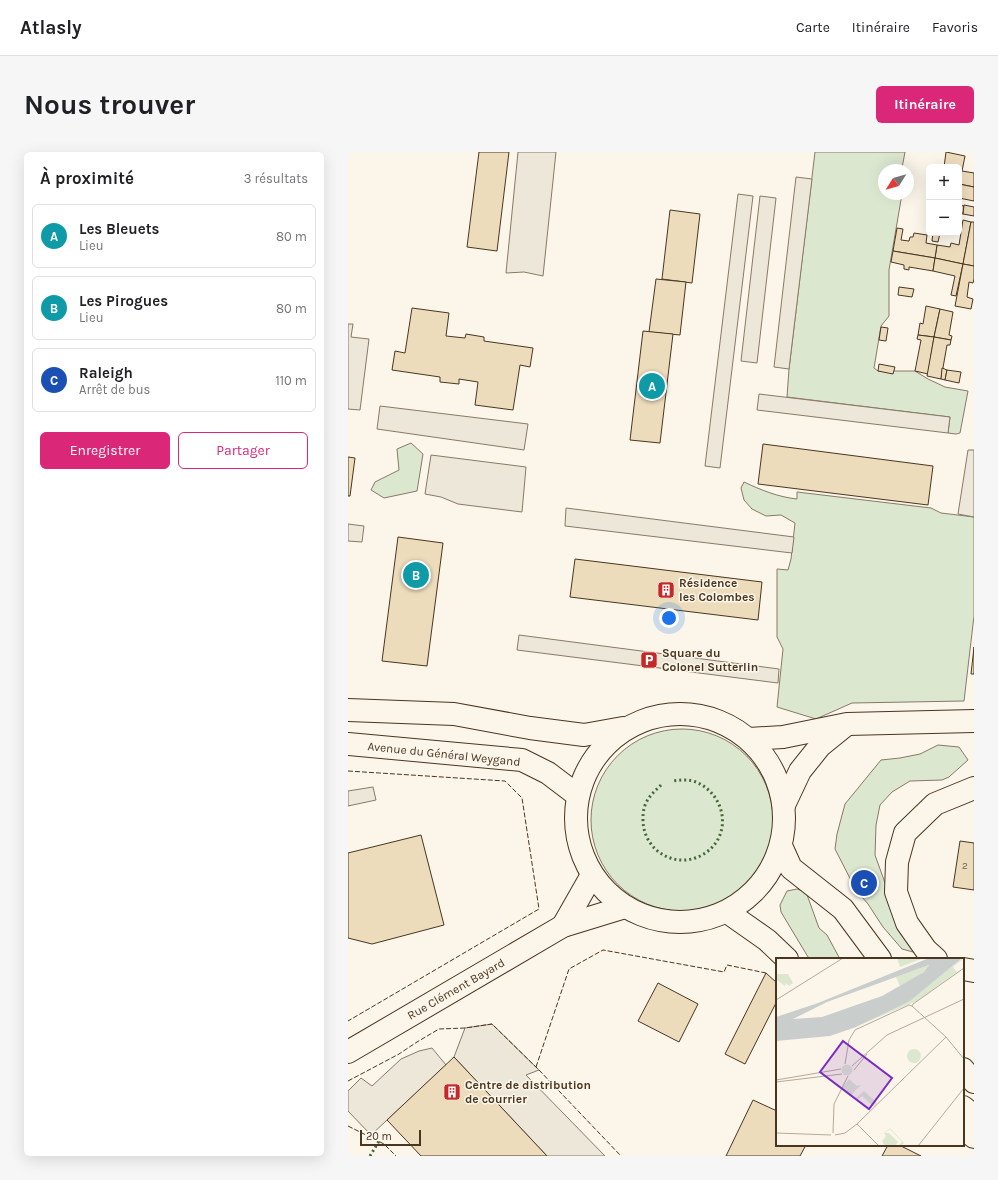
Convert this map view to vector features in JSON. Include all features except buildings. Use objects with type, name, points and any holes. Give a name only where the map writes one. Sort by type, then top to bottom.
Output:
[{"type":"main road","points":[[348,710],[454,714],[530,728],[584,735],[626,727]]},
{"type":"main road","points":[[671,713],[699,715],[725,724],[749,739],[772,769],[784,804],[782,848],[769,873],[746,899],[730,914],[685,922],[654,919],[625,907],[612,898],[592,875],[580,850],[575,823],[577,795],[587,768],[604,745],[626,727],[643,719],[671,713]]},
{"type":"main road","points":[[749,739],[783,737],[847,724],[974,721]]},
{"type":"main road","points":[[784,804],[800,771],[820,746],[847,724]]},
{"type":"main road","name":"Avenue du Général Weygand","points":[[348,744],[522,760],[548,773],[577,795]]},
{"type":"main road","points":[[935,958],[926,950],[907,923],[896,892],[897,862],[905,833],[910,828],[935,804],[974,788]]},
{"type":"main road","points":[[782,848],[791,868],[843,909],[879,958]]},
{"type":"main road","points":[[563,926],[592,875]]},
{"type":"main road","name":"Rue Clément Bayard","points":[[348,1052],[563,926],[625,907]]},
{"type":"main road","points":[[730,914],[767,940],[786,958]]},
{"type":"main road","points":[[964,969],[974,971]]},
{"type":"main road","points":[[964,1070],[974,1082]]},
{"type":"main road","points":[[964,1107],[974,1116]]},
{"type":"main road","points":[[964,1128],[974,1138]]},
{"type":"green space","points":[[815,152],[905,152],[903,164],[878,164],[878,200],[901,200],[889,270],[889,316],[881,326],[874,368],[878,371],[915,371],[945,387],[968,391],[960,433],[948,433],[950,417],[787,397]]},
{"type":"green space","points":[[411,443],[423,454],[417,491],[384,498],[371,490],[375,482],[399,470],[397,449]]},
{"type":"green space","points":[[744,482],[783,497],[797,499],[797,492],[931,508],[941,513],[974,517],[974,616],[964,701],[852,703],[816,719],[777,707],[783,649],[777,637],[777,569],[788,570],[791,559],[795,523],[781,515],[766,516],[752,509],[744,500],[741,488]]},
{"type":"green space","points":[[682,729],[700,731],[717,736],[740,750],[752,762],[766,785],[771,802],[773,820],[771,838],[766,855],[752,878],[740,890],[717,904],[700,909],[682,911],[664,909],[647,904],[624,890],[612,878],[598,855],[593,838],[591,820],[593,802],[598,785],[612,762],[624,750],[647,736],[664,731]]},
{"type":"green space","points":[[938,745],[959,747],[968,760],[949,777],[942,780],[910,781],[892,792],[880,805],[876,825],[875,855],[895,911],[924,955],[902,949],[883,927],[868,904],[856,890],[835,849],[837,834],[845,804],[881,760],[920,754]]},
{"type":"green space","points":[[797,889],[806,892],[819,928],[827,935],[839,958],[808,957],[781,912],[780,905],[787,891]]},
{"type":"shaded area","points":[[518,152],[556,152],[543,276],[524,272],[506,273]]},
{"type":"shaded area","points":[[796,177],[812,179],[789,369],[774,367]]},
{"type":"shaded area","points":[[738,194],[753,196],[720,468],[705,466]]},
{"type":"shaded area","points":[[760,196],[776,198],[757,363],[741,361]]},
{"type":"shaded area","points":[[348,324],[353,324],[351,337],[369,339],[360,410],[348,409]]},
{"type":"shaded area","points":[[759,394],[950,417],[948,433],[757,410]]},
{"type":"shaded area","points":[[380,406],[528,424],[524,450],[377,429]]},
{"type":"shaded area","points":[[968,450],[974,450],[974,517],[958,514]]},
{"type":"shaded area","points":[[431,455],[526,467],[522,512],[458,504],[441,497],[425,494]]},
{"type":"shaded area","points":[[566,508],[794,537],[792,553],[565,526]]},
{"type":"shaded area","points":[[348,524],[364,526],[362,542],[348,541]]},
{"type":"shaded area","name":"Square du Colonel Sutterlin","points":[[519,635],[779,669],[778,683],[517,650]]},
{"type":"shaded area","points":[[373,787],[376,800],[348,806],[348,791]]},
{"type":"shaded area","points":[[492,1024],[539,1070],[526,1075],[605,1156],[547,1156],[454,1057],[465,1028]]},
{"type":"shaded area","points":[[432,1048],[446,1065],[371,1135],[348,1111],[348,1091],[361,1078],[372,1086],[401,1059],[419,1051]]},
{"type":"hedge","points":[[661,785],[646,803],[644,809],[644,829],[648,839],[654,848],[662,854],[681,860],[692,859],[702,855],[712,848],[718,838],[722,828],[720,806],[714,796],[706,788],[696,782],[687,780],[672,781]]},
{"type":"hedge","points":[[370,1156],[379,1141]]},
{"type":"fence","points":[[348,771],[505,781],[522,798],[539,909],[348,1021]]},
{"type":"fence","points":[[536,1067],[569,969],[603,950],[724,972],[727,965],[766,973]]},
{"type":"fence","points":[[348,1081],[399,1054],[439,1029],[465,1028],[492,1024],[539,1070],[621,1156]]},
{"type":"fence","points":[[348,1126],[384,1144],[396,1156]]},
{"type":"place","name":"Les Bleuets","points":[[652,386]]},
{"type":"place","name":"Les Pirogues","points":[[416,575]]},
{"type":"place","name":"Résidence les Colombes","points":[[666,590]]},
{"type":"place","name":"Square du Colonel Sutterlin","points":[[649,660]]},
{"type":"place","name":"Raleigh","points":[[864,883]]},
{"type":"place","name":"Centre de distribution de courrier","points":[[452,1092]]}]
